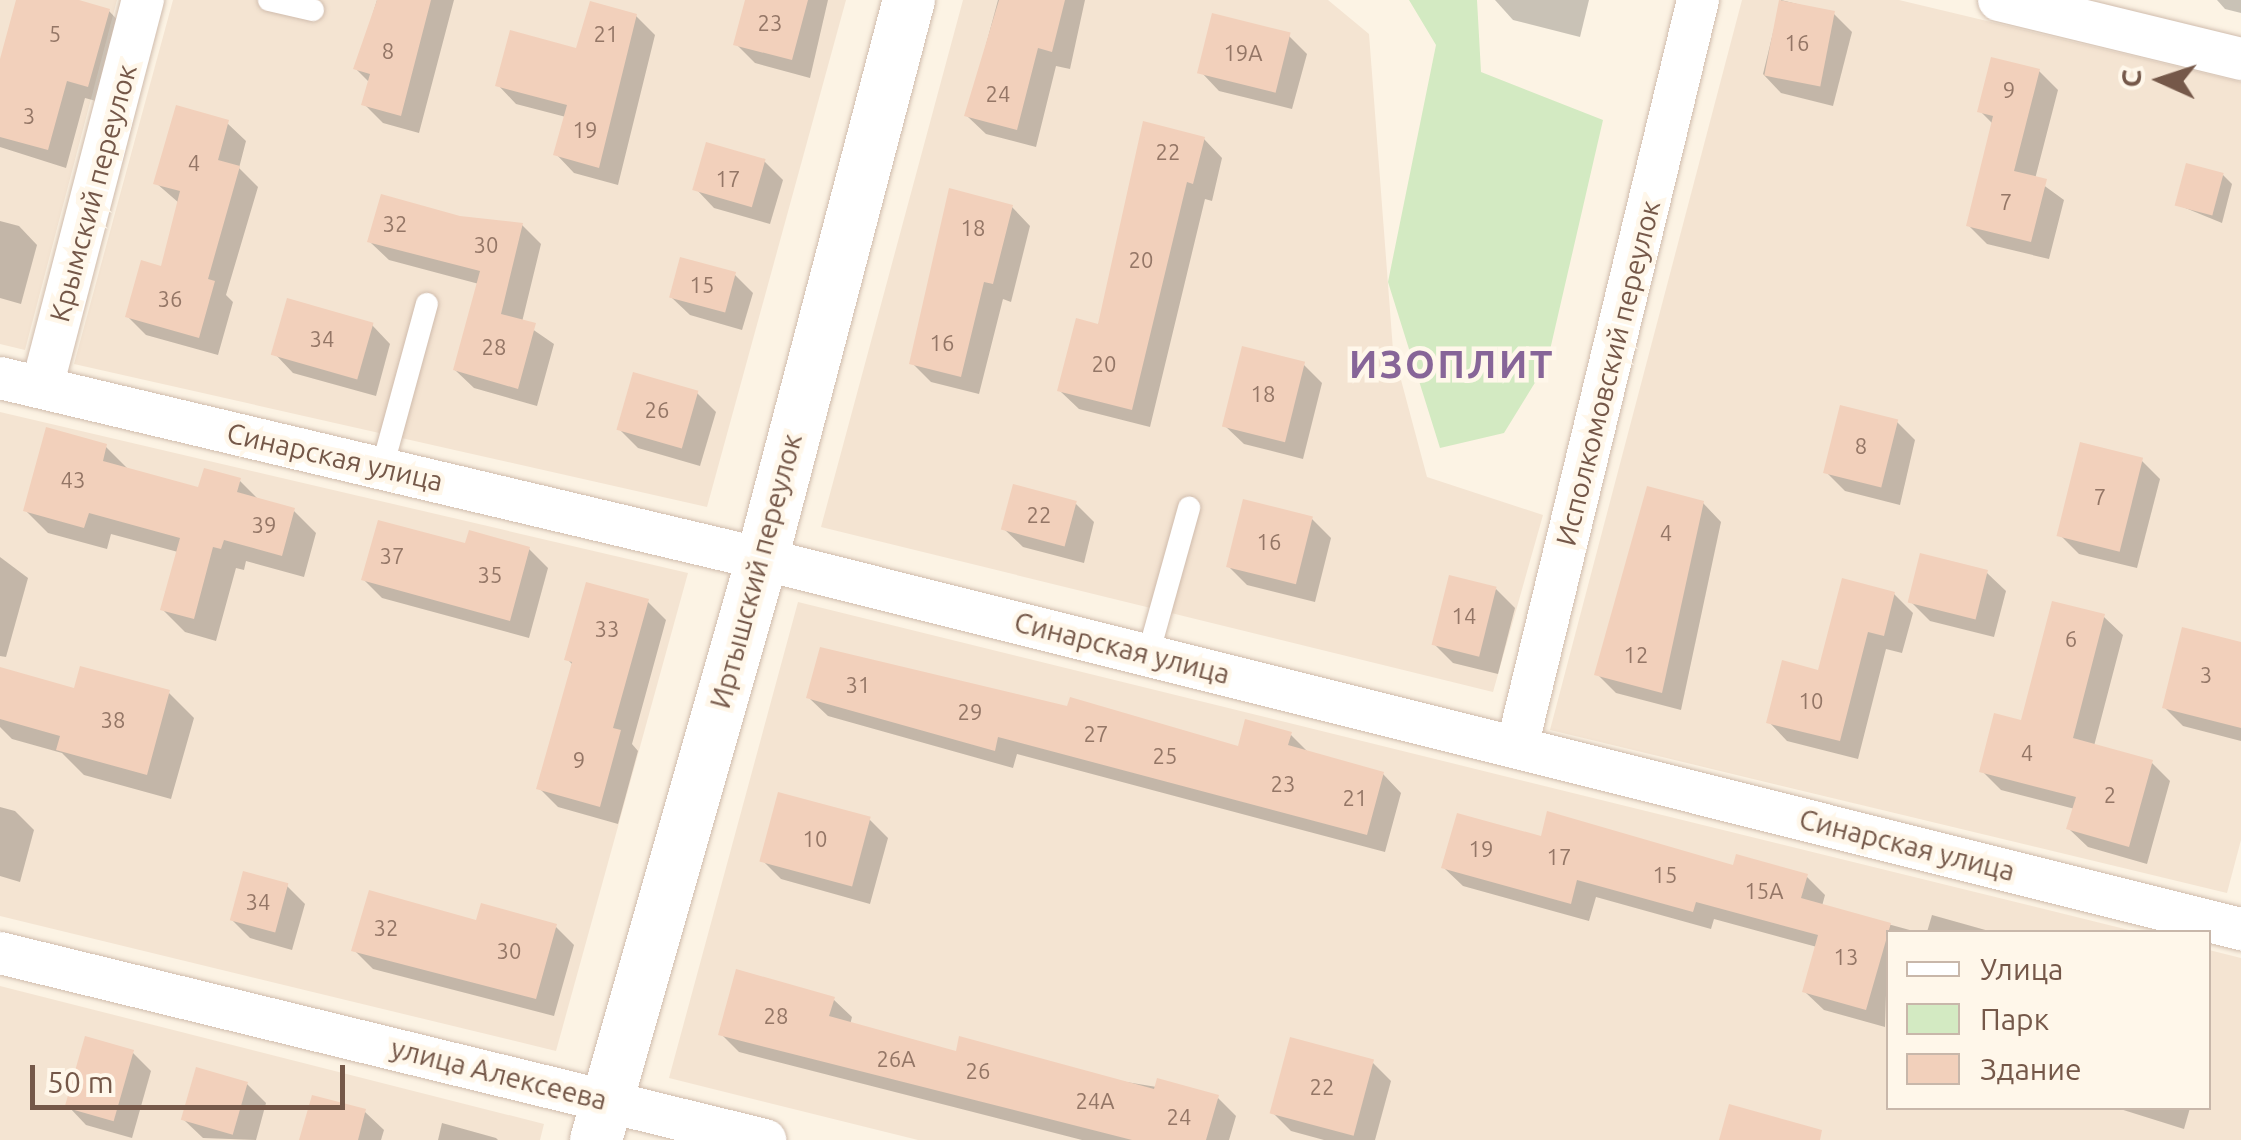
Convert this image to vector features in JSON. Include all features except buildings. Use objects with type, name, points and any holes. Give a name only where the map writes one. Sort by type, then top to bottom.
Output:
[{"type":"street","name":"Крымский переулок","points":[[42,387],[143,0]]},
{"type":"street","name":"Иртышский переулок","points":[[601,1120],[762,558],[909,0]]},
{"type":"street","name":"Исполкомовский переулок","points":[[1517,747],[1698,0]]},
{"type":"street","points":[[1999,0],[2241,59]]},
{"type":"street","name":"Синарская улица","points":[[0,378],[762,558],[2241,929]]},
{"type":"street","name":"улица Алексеева","points":[[0,953],[601,1120],[764,1140]]},
{"type":"lane","points":[[270,0],[313,10]]},
{"type":"lane","points":[[382,468],[427,304]]},
{"type":"lane","points":[[1148,655],[1189,508]]},
{"type":"shaded area","points":[[0,0],[117,0],[25,350],[0,344]]},
{"type":"shaded area","points":[[173,0],[846,0],[707,507],[74,364]]},
{"type":"shaded area","points":[[963,0],[1328,0],[1369,34],[1393,350],[1427,477],[1543,515],[1493,692],[821,527]]},
{"type":"shaded area","points":[[1742,0],[1899,0],[2241,82],[2241,840],[2227,893],[1550,730]]},
{"type":"shaded area","points":[[0,412],[688,573],[556,1051],[0,916]]},
{"type":"shaded area","points":[[798,602],[2129,930],[1886,930],[1886,1110],[2211,1110],[2211,950],[2241,958],[2241,1140],[918,1140],[669,1078]]},
{"type":"shaded area","points":[[0,986],[544,1124],[540,1140],[0,1140]]},
{"type":"green space","points":[[1409,0],[1477,0],[1481,72],[1603,120],[1547,363],[1504,433],[1440,448],[1388,282],[1436,45]]},
{"type":"district","name":"ИЗОПЛИТ","points":[[1452,365]]}]
